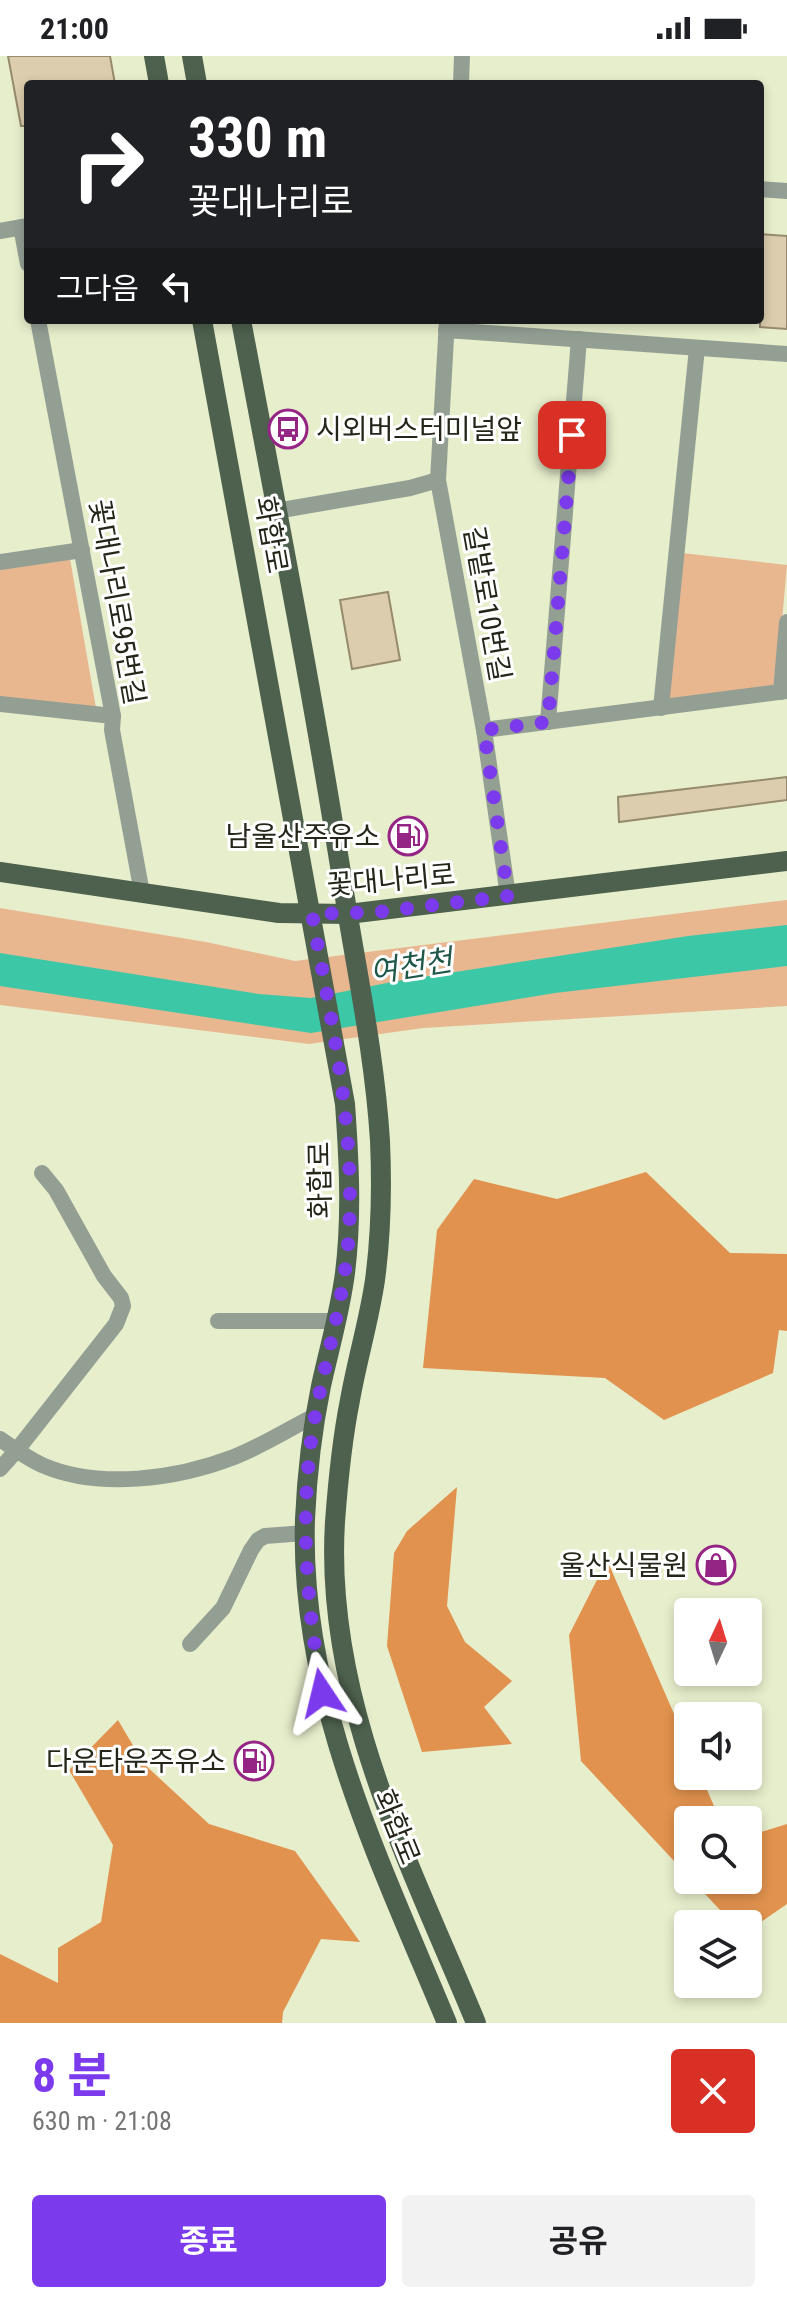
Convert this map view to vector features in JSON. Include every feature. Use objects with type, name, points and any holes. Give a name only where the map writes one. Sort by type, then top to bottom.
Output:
[{"type":"main road","points":[[154,56],[158,80]]},
{"type":"main road","points":[[192,56],[196,80]]},
{"type":"main road","name":"화합로","points":[[203,324],[345,1104],[350,1193],[345,1274],[316,1415],[308,1475],[305,1533],[310,1622],[322,1693],[338,1750],[359,1810],[447,2023]]},
{"type":"main road","name":"화합로","points":[[242,324],[348,914],[380,1142],[379,1234],[370,1311],[344,1433],[335,1524],[333,1571],[337,1618],[349,1686],[364,1744],[476,2023]]},
{"type":"main road","name":"꽃대나리로","points":[[0,872],[279,913],[348,914],[787,861]]},
{"type":"street","points":[[461,80],[462,56]]},
{"type":"street","points":[[764,189],[787,191]]},
{"type":"street","points":[[0,231],[24,227]]},
{"type":"street","name":"꽃대나리로95번길","points":[[39,324],[113,716],[112,730],[142,893]]},
{"type":"street","points":[[447,325],[579,339],[787,354]]},
{"type":"street","name":"갈밭로10번길","points":[[447,325],[438,480],[484,730],[508,896]]},
{"type":"street","points":[[548,722],[579,339]]},
{"type":"street","points":[[661,708],[697,348]]},
{"type":"street","points":[[276,511],[410,488],[438,480]]},
{"type":"street","points":[[0,562],[82,550]]},
{"type":"street","points":[[484,730],[784,692],[787,622]]},
{"type":"street","points":[[0,704],[113,716]]},
{"type":"street","points":[[0,1469],[116,1324],[123,1306],[56,1190],[42,1173]]},
{"type":"street","points":[[218,1321],[337,1321]]},
{"type":"street","points":[[0,1439],[42,1465],[78,1476],[103,1478],[166,1474],[234,1457],[316,1415]]},
{"type":"street","points":[[190,1644],[223,1608],[258,1540],[265,1536],[305,1533]]},
{"type":"shaded area","points":[[69,553],[97,714],[0,704],[0,565]]},
{"type":"shaded area","points":[[682,553],[787,565],[776,688],[667,702]]},
{"type":"shaded area","points":[[787,900],[787,1006],[423,1028],[309,1044],[0,1005],[0,908],[206,942],[295,961]]},
{"type":"shaded area","points":[[646,1172],[730,1253],[787,1254],[787,1331],[779,1330],[773,1373],[664,1420],[605,1378],[423,1368],[437,1230],[474,1179],[557,1199]]},
{"type":"shaded area","points":[[457,1487],[447,1606],[465,1642],[512,1681],[484,1707],[512,1744],[422,1752],[387,1646],[394,1553],[407,1531]]},
{"type":"shaded area","points":[[607,1560],[674,1714],[674,1790],[707,1790],[714,1806],[674,1806],[674,1861],[581,1761],[569,1635]]},
{"type":"shaded area","points":[[118,1720],[144,1764],[209,1824],[295,1851],[360,1942],[321,1939],[283,2012],[282,2023],[0,2023],[0,1954],[58,1983],[58,1948],[101,1922],[113,1845],[69,1770]]},
{"type":"shaded area","points":[[787,1824],[787,1904],[762,1921],[762,1910],[720,1910],[705,1894],[762,1894],[762,1832]]},
{"type":"water","points":[[787,925],[787,966],[555,993],[311,1033],[0,986],[0,953],[259,994],[311,998],[397,981],[688,936]]},
{"type":"building","points":[[8,56],[110,56],[114,80],[24,80],[24,126],[21,126]]},
{"type":"building","points":[[764,234],[787,236],[787,329],[760,327],[764,324]]},
{"type":"building","points":[[388,592],[400,660],[352,669],[340,600]]},
{"type":"building","points":[[787,777],[787,800],[619,822],[618,797]]},
{"type":"place","name":"시외버스터미널앞","points":[[288,429]]},
{"type":"place","name":"남울산주유소","points":[[408,836]]},
{"type":"place","name":"울산식물원","points":[[716,1565]]},
{"type":"place","name":"다운타운주유소","points":[[254,1761]]},
{"type":"route","points":[[322,1693],[310,1622],[306,1498],[313,1431],[345,1274],[350,1193],[345,1104],[312,914],[378,912],[508,896],[484,730],[548,722],[572,435]]},
{"type":"water label","name":"여천천","points":[[411,966]]}]
